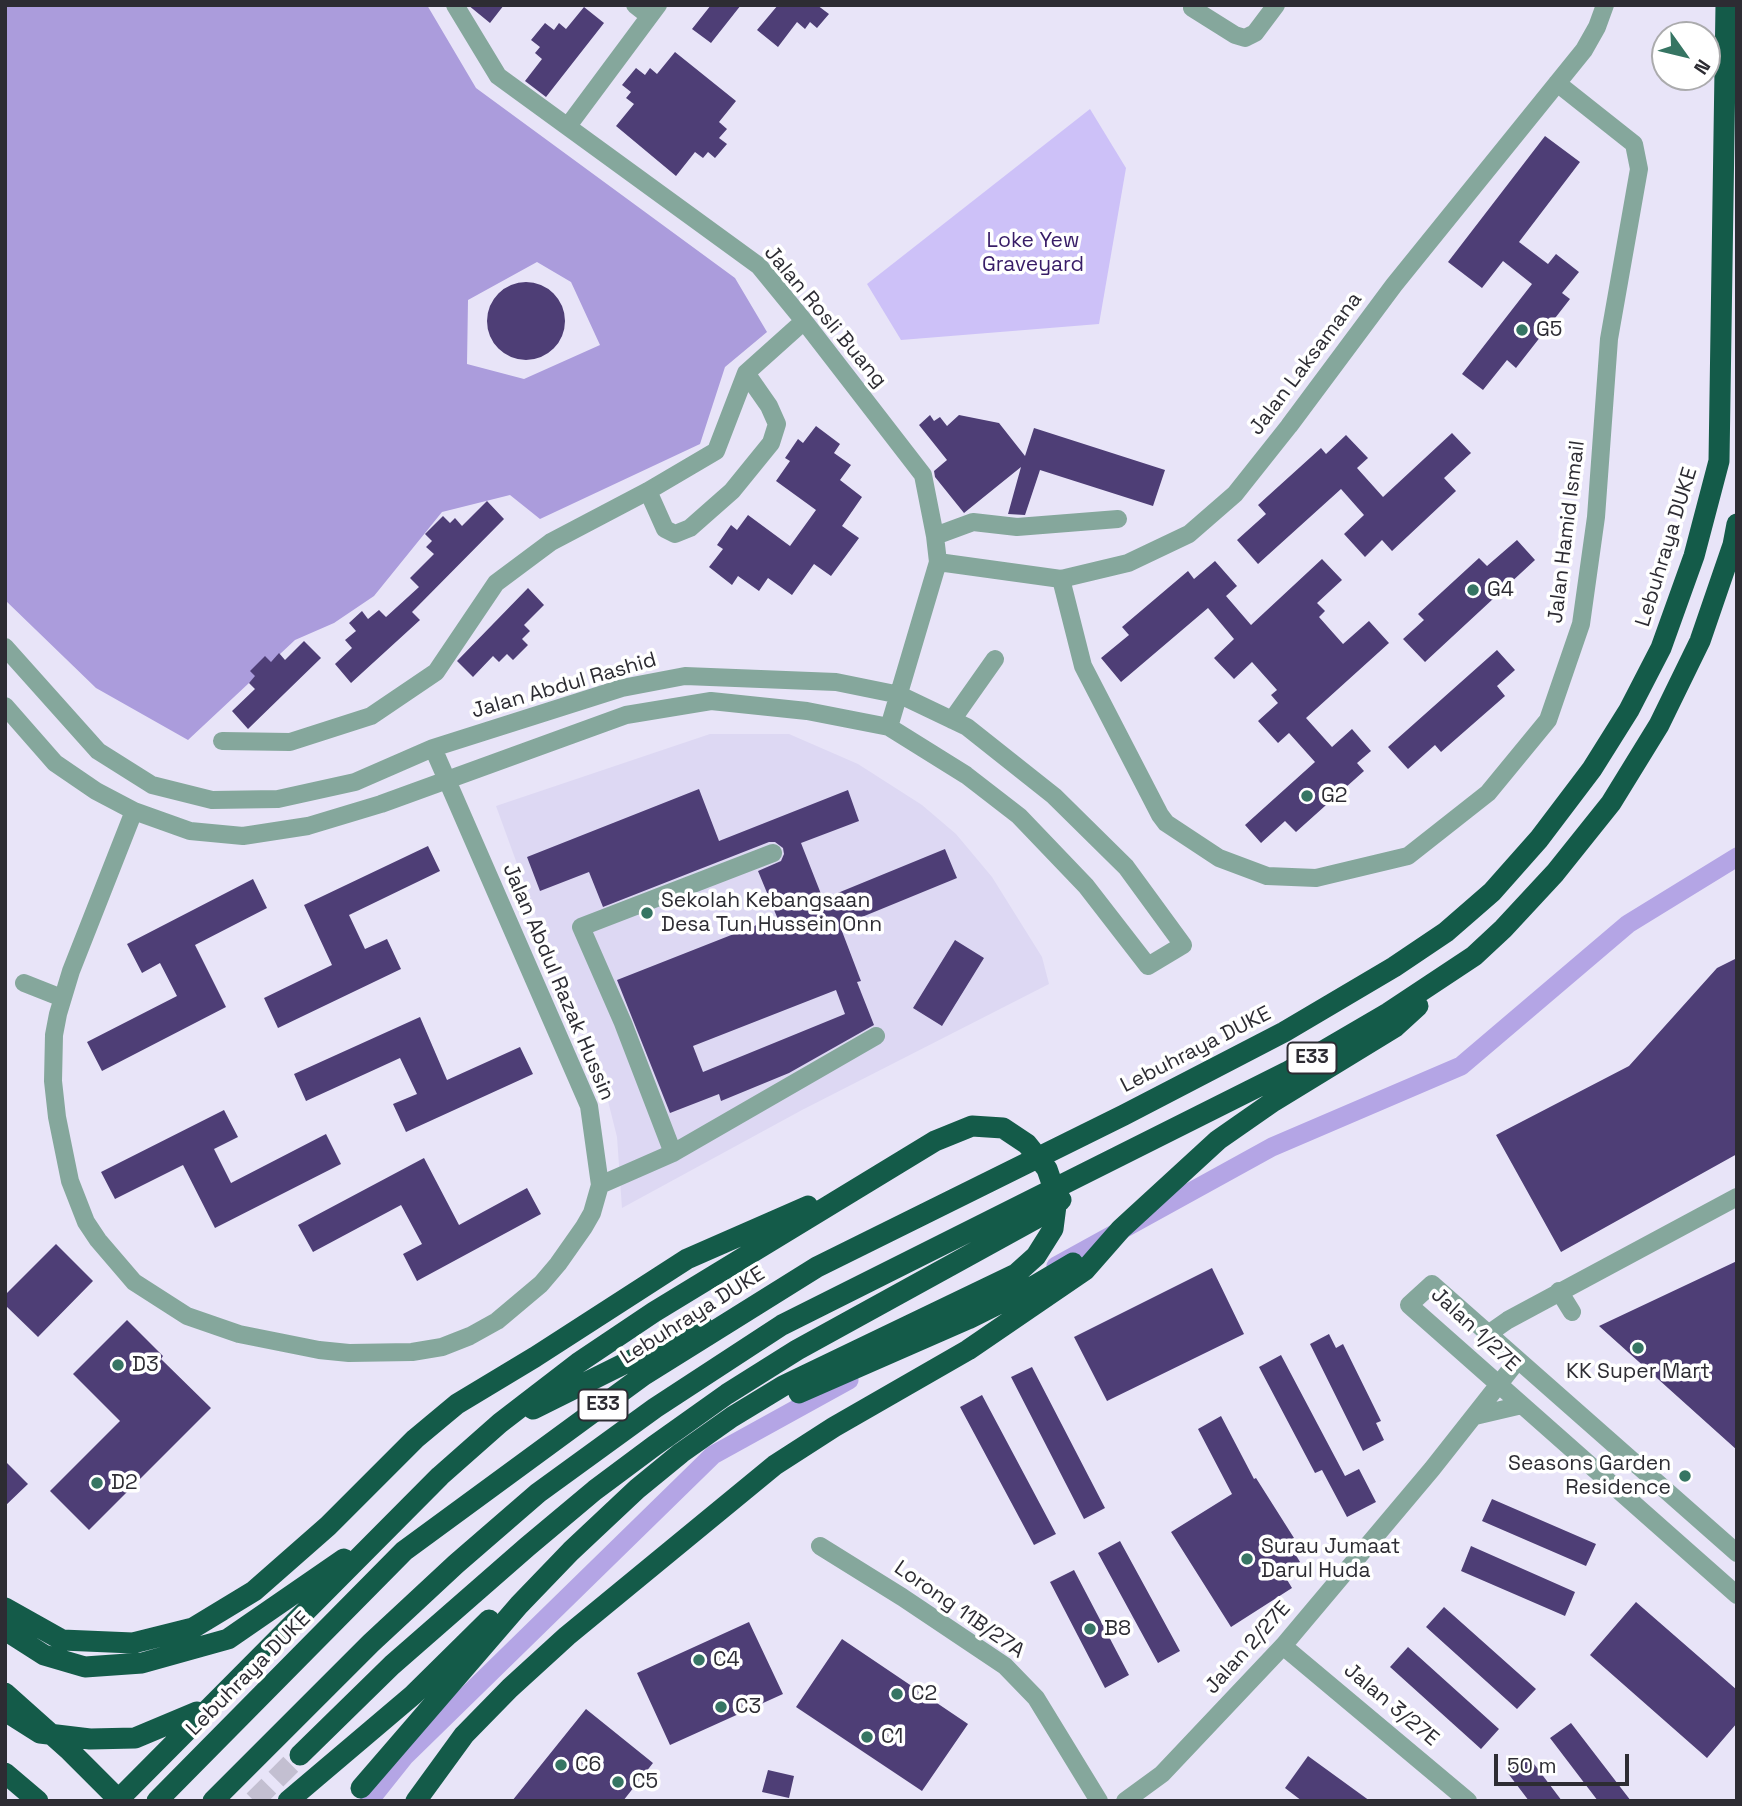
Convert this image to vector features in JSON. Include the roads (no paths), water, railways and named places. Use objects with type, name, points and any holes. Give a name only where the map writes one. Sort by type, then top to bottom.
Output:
[{"type":"highway","name":"Lebuhraya DUKE","points":[[157,1801],[404,1551],[644,1375],[817,1267],[1124,1115],[1284,1032],[1394,967],[1446,932],[1492,892],[1539,839],[1592,769],[1629,710],[1665,635],[1694,556],[1719,461],[1726,5]]},
{"type":"highway","name":"E33","points":[[213,1801],[371,1643],[456,1563],[538,1493],[655,1408],[782,1325],[1325,1051],[1474,956],[1555,873],[1611,803],[1659,725],[1700,641],[1737,524]]},
{"type":"highway","points":[[416,1801],[464,1735],[510,1688],[566,1636],[775,1465],[834,1427],[968,1350],[1085,1270],[1121,1229],[1219,1139],[1274,1101],[1395,1027],[1474,956]]},
{"type":"highway","points":[[5,1693],[70,1751],[119,1801],[440,1476],[500,1423],[578,1363],[654,1312],[935,1141],[972,1126],[1003,1128],[1027,1143],[1048,1169],[1057,1198],[1053,1229],[1036,1256],[1016,1274],[803,1376],[732,1417],[646,1482],[571,1551],[519,1605],[356,1794]]},
{"type":"highway","points":[[300,1755],[392,1665],[595,1490],[727,1394],[797,1350],[1035,1219],[1141,1143]]},
{"type":"highway","points":[[5,1608],[62,1640],[133,1643],[193,1629],[254,1591],[328,1525],[415,1439],[457,1404],[687,1259],[884,1173]]},
{"type":"highway","points":[[356,1794],[562,1578],[655,1492],[726,1436],[764,1410],[968,1319],[1034,1286],[1078,1260],[1121,1229]]},
{"type":"highway","points":[[5,1711],[40,1732],[90,1740],[135,1738],[199,1711],[362,1547],[519,1416],[817,1267]]},
{"type":"highway","points":[[5,1630],[44,1655],[85,1667],[142,1663],[228,1639],[362,1547]]},
{"type":"highway","points":[[290,1801],[413,1695],[513,1598],[571,1551]]},
{"type":"highway","points":[[290,1801],[314,1762],[401,1676],[450,1616]]},
{"type":"highway","points":[[5,1773],[38,1801]]},
{"type":"street","name":"Jalan Rosli Buang","points":[[455,5],[498,76],[759,265],[923,475],[938,562],[889,727]]},
{"type":"street","points":[[1192,8],[1235,35],[1245,38],[1255,33],[1276,5]]},
{"type":"street","name":"Jalan Laksamana","points":[[938,562],[1061,579],[1128,563],[1189,534],[1235,494],[1289,426],[1394,285],[1584,50],[1605,5]]},
{"type":"street","points":[[568,126],[647,9]]},
{"type":"street","name":"Jalan Hamid Ismail","points":[[1061,579],[1083,666],[1160,815],[1166,823],[1219,858],[1267,876],[1316,878],[1408,856],[1488,793],[1548,720],[1581,624],[1596,517],[1609,339],[1639,169],[1634,144],[1557,83]]},
{"type":"street","points":[[222,741],[290,743],[371,716],[436,672],[496,583],[551,542],[648,491],[716,451],[746,373],[804,321]]},
{"type":"street","points":[[648,491],[665,529],[675,534],[690,528],[732,491],[771,443],[777,424],[769,406],[746,373]]},
{"type":"street","points":[[935,536],[973,522],[1017,527],[1118,519]]},
{"type":"street","name":"Jalan Abdul Rashid","points":[[5,647],[98,751],[152,785],[212,800],[278,799],[355,782],[433,748],[622,688],[685,676],[836,682],[900,695],[967,727],[1054,796],[1126,867],[1183,945],[1148,966],[1086,886],[1019,816],[966,775],[889,727],[807,711],[711,701],[626,715],[381,804],[308,826],[243,836],[190,831],[134,811],[96,792],[55,763],[5,706]]},
{"type":"street","points":[[952,720],[995,659]]},
{"type":"street","name":"Jalan Abdul Razak Hussin","points":[[134,811],[62,998],[54,1035],[53,1081],[57,1117],[76,1202],[97,1240],[134,1282],[187,1316],[239,1334],[319,1350],[349,1353],[412,1352],[442,1347],[497,1321],[541,1284],[584,1227],[592,1213],[600,1185],[589,1106],[433,748]]},
{"type":"street","points":[[673,1153],[581,927],[773,853]]},
{"type":"street","points":[[24,983],[62,998]]},
{"type":"street","points":[[600,1185],[673,1153],[876,1036]]},
{"type":"street","points":[[1488,1334],[1559,1291],[1737,1197]]},
{"type":"street","name":"Jalan 1/27E","points":[[1737,1553],[1432,1284],[1409,1305],[1737,1595]]},
{"type":"street","points":[[1559,1291],[1572,1312]]},
{"type":"street","name":"Jalan 2/27E","points":[[1125,1801],[1162,1774],[1283,1646],[1475,1416],[1518,1360]]},
{"type":"street","points":[[1479,1367],[1481,1386],[1475,1416],[1522,1405]]},
{"type":"street","name":"Lorong 11B/27A","points":[[820,1546],[1005,1666],[1035,1698],[1099,1801]]},
{"type":"street","name":"Jalan 3/27E","points":[[1283,1646],[1468,1801]]},
{"type":"waterway","points":[[1056,1266],[1272,1147],[1461,1066],[1628,924],[1737,857]]},
{"type":"waterway","points":[[369,1801],[404,1757],[713,1455],[849,1380]]},
{"type":"tunnel","points":[[254,1801],[300,1755]]},
{"type":"place","name":"G5","points":[[1522,330]]},
{"type":"place","name":"G4","points":[[1473,590]]},
{"type":"place","name":"G2","points":[[1307,796]]},
{"type":"place","name":"Sekolah Kebangsaan Desa Tun Hussein Onn","points":[[647,913]]},
{"type":"place","name":"KK Super Mart","points":[[1638,1348]]},
{"type":"place","name":"D3","points":[[118,1365]]},
{"type":"place","name":"Seasons Garden Residence","points":[[1685,1476]]},
{"type":"place","name":"D2","points":[[97,1483]]},
{"type":"place","name":"Surau Jumaat Darul Huda","points":[[1247,1559]]},
{"type":"place","name":"B8","points":[[1090,1629]]},
{"type":"place","name":"C4","points":[[699,1660]]},
{"type":"place","name":"C2","points":[[897,1694]]},
{"type":"place","name":"C3","points":[[721,1707]]},
{"type":"place","name":"C1","points":[[867,1737]]},
{"type":"place","name":"C6","points":[[561,1765]]},
{"type":"place","name":"C5","points":[[618,1782]]},
{"type":"park label","name":"Loke Yew Graveyard","points":[[1033,253]]}]
